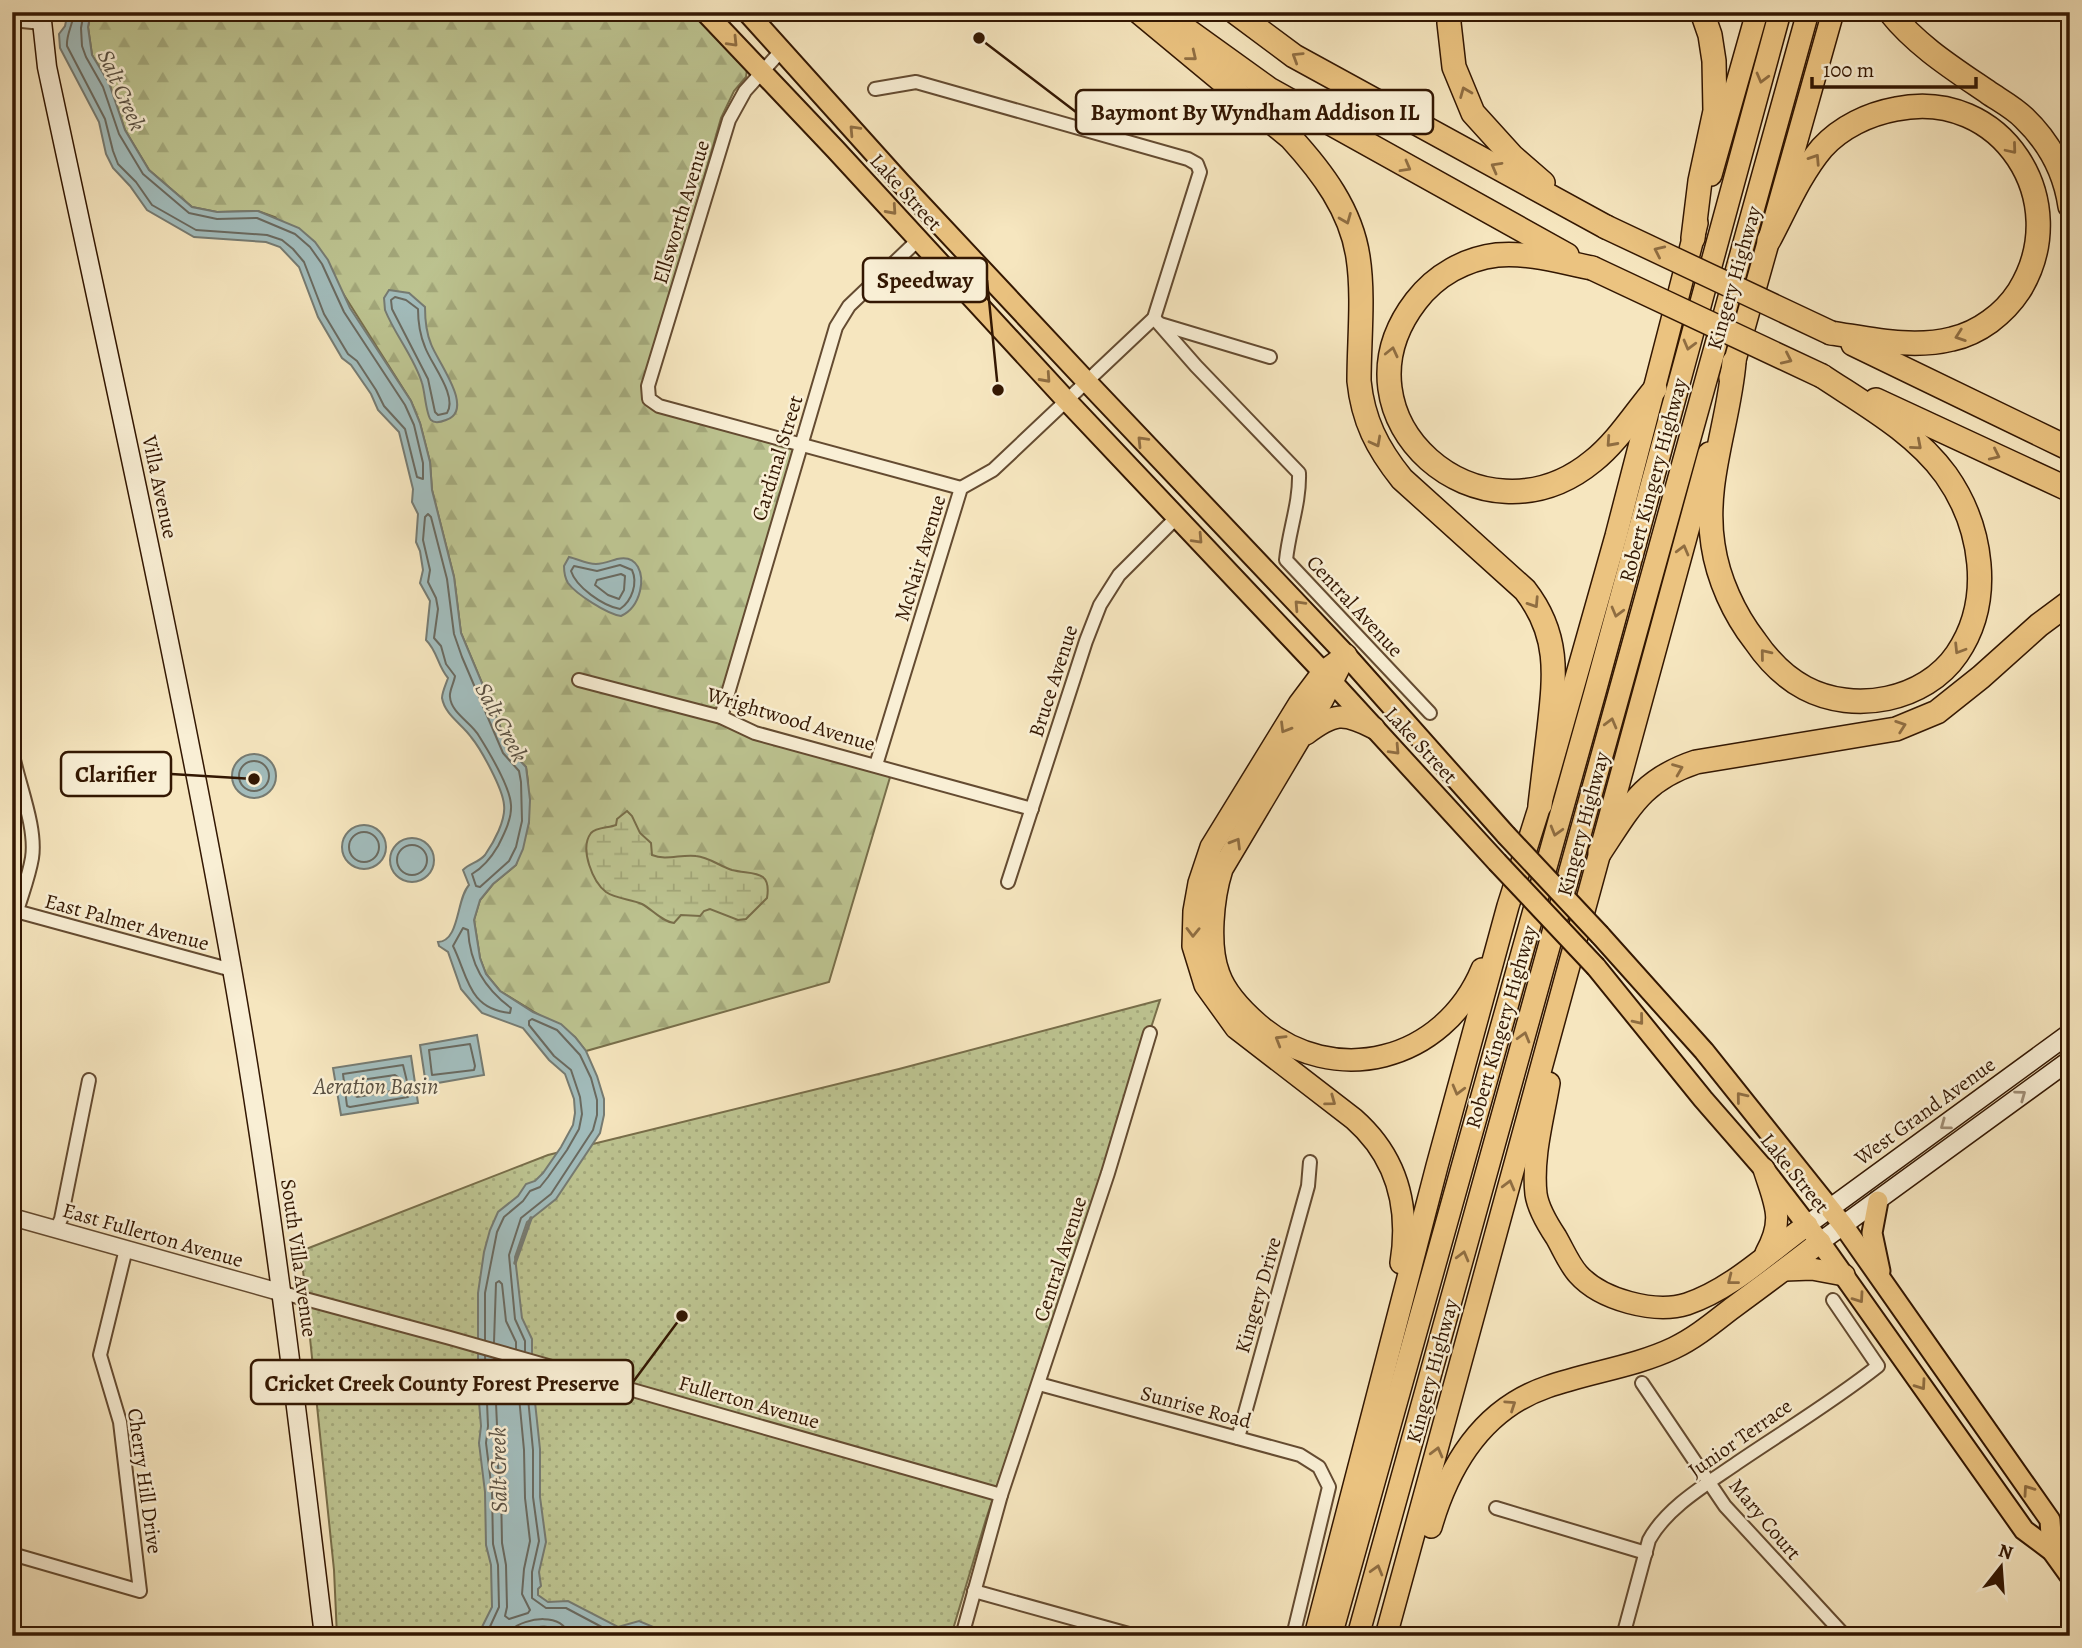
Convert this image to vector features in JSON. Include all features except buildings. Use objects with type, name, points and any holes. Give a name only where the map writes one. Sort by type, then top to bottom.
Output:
[{"type":"highway","points":[[1139,12],[1291,138],[1311,159],[1337,198],[1352,233],[1358,257],[1359,381],[1371,433],[1388,462],[1402,479],[1525,590],[1536,604],[1550,639],[1555,672],[1554,694],[1540,804]]},
{"type":"highway","points":[[1162,12],[1269,89],[1523,233],[1591,268],[2070,490]]},
{"type":"highway","points":[[1235,12],[1294,56],[1577,212],[2070,449]]},
{"type":"highway","points":[[1450,12],[1454,67],[1473,113],[1513,156],[1577,212]]},
{"type":"highway","points":[[1693,238],[1700,181],[1715,111],[1714,61],[1710,35],[1702,12]]},
{"type":"highway","points":[[1345,1514],[1508,906],[1540,804],[1757,12]]},
{"type":"highway","name":"Robert Kingery Highway","points":[[1331,1636],[1595,692],[1780,12]]},
{"type":"highway","name":"Kingery Highway","points":[[1358,1636],[1808,12]]},
{"type":"highway","points":[[1386,1636],[1734,362],[1833,12]]},
{"type":"highway","points":[[1890,12],[1903,29],[1942,61],[2024,117],[2050,148],[2066,184],[2070,206]]},
{"type":"highway","points":[[1769,240],[1797,187],[1822,149],[1853,124],[1887,110],[1922,106],[1957,112],[1994,131],[2021,161],[2035,193],[2039,223],[2037,241],[2034,261],[2024,282],[1998,315],[1969,334],[1923,344],[1880,341],[1831,333]]},
{"type":"highway","points":[[1591,268],[1537,257],[1496,256],[1456,267],[1438,278],[1408,311],[1392,350],[1390,389],[1394,407],[1403,426],[1414,445],[1426,458],[1460,481],[1497,491],[1535,488],[1574,474],[1593,461],[1613,441],[1655,389]]},
{"type":"highway","points":[[1734,362],[1732,389],[1711,500],[1713,545],[1731,602],[1743,626],[1762,652],[1795,682],[1818,694],[1838,700],[1875,701],[1923,684],[1940,672],[1956,655],[1969,630],[1978,600],[1980,583],[1977,549],[1974,532],[1945,473],[1879,414],[1822,376]]},
{"type":"highway","points":[[1600,852],[1643,791],[1674,769],[1696,762],[1896,729],[1937,712],[2048,617],[2070,602]]},
{"type":"highway","points":[[1315,1636],[1402,1260],[1403,1220],[1395,1176],[1381,1148],[1369,1132],[1236,1028],[1205,985],[1193,946],[1194,911],[1211,847],[1299,704],[1328,677],[1346,655]]},
{"type":"highway","points":[[1328,677],[1299,740],[1222,869],[1216,886],[1212,931],[1219,974],[1240,1008],[1270,1035],[1312,1055],[1341,1060],[1371,1059],[1387,1055],[1420,1042],[1444,1024],[1467,997],[1508,906]]},
{"type":"highway","points":[[1299,740],[1319,724],[1336,716],[1347,716],[1374,728]]},
{"type":"highway","points":[[1566,977],[1534,1171],[1536,1198],[1551,1230],[1578,1274],[1618,1299],[1653,1308],[1685,1304],[1722,1288],[1764,1256],[1813,1233]]},
{"type":"highway","points":[[1764,1169],[1777,1212],[1777,1229],[1764,1256]]},
{"type":"highway","points":[[1396,1636],[1446,1482],[1468,1445],[1490,1419],[1516,1400],[1547,1387],[1649,1359],[1689,1340],[1784,1270],[1813,1233]]},
{"type":"highway","points":[[1784,1270],[1812,1269],[1843,1275]]},
{"type":"main road","name":"Lake Street","points":[[705,12],[1596,967],[1764,1169],[1813,1233],[2024,1530],[2052,1551],[2070,1576]]},
{"type":"main road","name":"Lake Street","points":[[747,12],[1087,382],[1346,655],[1704,1051],[1843,1225],[2050,1520],[2052,1551]]},
{"type":"main road","name":"Villa Avenue","points":[[42,18],[47,66],[152,562],[232,971]]},
{"type":"main road","name":"South Villa Avenue","points":[[232,971],[283,1293],[324,1636]]},
{"type":"main road","name":"West Grand Avenue","points":[[1813,1233],[1830,1208],[2070,1033]]},
{"type":"main road","name":"West Grand Avenue","points":[[1813,1233],[1843,1225],[2070,1060]]},
{"type":"main road","points":[[1878,1201],[1872,1233],[1882,1282]]},
{"type":"street","points":[[12,20],[42,18]]},
{"type":"street","name":"Ellsworth Avenue","points":[[781,51],[745,91],[729,120],[648,386],[649,399],[659,406],[801,445]]},
{"type":"street","points":[[875,89],[916,82],[1175,155],[1197,164],[1200,172],[1196,189],[1157,321],[1270,357]]},
{"type":"street","name":"Cardinal Street","points":[[721,716],[836,327],[849,306],[918,240]]},
{"type":"street","name":"McNair Avenue","points":[[876,765],[961,488],[993,470],[1157,321]]},
{"type":"street","name":"Central Avenue","points":[[1157,321],[1196,366],[1299,473],[1300,493],[1286,560],[1430,713]]},
{"type":"street","points":[[801,445],[961,488]]},
{"type":"street","name":"Bruce Avenue","points":[[1008,882],[1100,605],[1119,575],[1177,517]]},
{"type":"street","name":"Wrightwood Avenue","points":[[579,680],[721,716],[755,733],[1032,810]]},
{"type":"street","points":[[13,755],[24,797],[33,856],[14,910]]},
{"type":"street","name":"East Palmer Avenue","points":[[14,910],[232,971]]},
{"type":"street","name":"Central Avenue","points":[[962,1636],[1001,1495],[1108,1173],[1150,1033]]},
{"type":"street","points":[[56,1230],[61,1219],[89,1080]]},
{"type":"street","name":"Kingery Drive","points":[[1238,1438],[1308,1186],[1310,1161]]},
{"type":"street","name":"East Fullerton Avenue","points":[[12,1217],[283,1293]]},
{"type":"street","name":"Cherry Hill Drive","points":[[12,1554],[140,1591],[120,1422],[100,1355],[126,1249]]},
{"type":"street","name":"Fullerton Avenue","points":[[283,1293],[552,1366],[1001,1495]]},
{"type":"street","name":"Junior Terrace","points":[[1623,1636],[1646,1553],[1656,1528],[1710,1482],[1878,1366],[1833,1300]]},
{"type":"street","name":"Mary Court","points":[[1642,1383],[1725,1506],[1845,1636]]},
{"type":"street","name":"Sunrise Road","points":[[1039,1384],[1300,1455],[1319,1467],[1329,1487],[1293,1636]]},
{"type":"street","points":[[1496,1508],[1646,1553]]},
{"type":"street","points":[[974,1591],[1136,1636]]},
{"type":"green space","points":[[91,12],[700,12],[747,69],[746,77],[734,91],[721,118],[663,321],[645,401],[654,410],[795,448],[733,660],[727,724],[891,774],[829,982],[586,1051],[575,1037],[500,991],[486,974],[480,958],[474,920],[480,900],[493,884],[516,865],[529,822],[528,781],[526,767],[510,750],[461,633],[454,577],[432,490],[430,462],[411,401],[339,287],[275,217],[258,211],[217,212],[192,207],[149,170],[125,130],[109,83],[92,55],[88,27]]},
{"type":"green space","points":[[627,811],[640,833],[651,843],[652,855],[701,857],[732,870],[758,875],[766,882],[767,898],[746,919],[738,920],[710,909],[700,916],[681,915],[674,923],[661,918],[642,904],[606,892],[596,881],[589,865],[586,848],[588,840],[593,831],[616,825],[617,819]]},
{"type":"green space","points":[[1160,1000],[1061,1305],[986,1519],[951,1636],[337,1636],[334,1570],[301,1251],[548,1155],[899,1069]]},
{"type":"water","points":[[68,12],[91,12],[88,27],[92,55],[109,83],[125,130],[149,170],[192,207],[217,212],[258,211],[299,228],[315,242],[328,260],[350,308],[411,401],[420,423],[430,462],[432,490],[454,577],[461,633],[510,750],[526,767],[530,800],[529,822],[516,865],[493,884],[480,900],[474,920],[480,958],[486,974],[500,991],[533,1012],[561,1024],[575,1037],[586,1051],[604,1099],[600,1133],[556,1199],[527,1222],[515,1257],[522,1318],[532,1339],[532,1374],[540,1449],[540,1497],[546,1542],[539,1572],[541,1586],[538,1595],[548,1602],[568,1601],[618,1627],[639,1621],[675,1636],[603,1636],[589,1633],[585,1636],[564,1636],[551,1628],[539,1627],[508,1637],[468,1636],[481,1629],[492,1607],[491,1565],[486,1545],[485,1492],[479,1443],[481,1426],[478,1390],[478,1293],[484,1252],[498,1212],[518,1196],[526,1184],[535,1181],[543,1173],[573,1125],[575,1113],[574,1099],[565,1074],[549,1060],[523,1028],[482,1013],[461,989],[448,952],[439,946],[438,942],[450,935],[469,885],[463,870],[485,855],[499,831],[504,811],[503,798],[480,750],[450,714],[442,698],[448,678],[426,640],[430,601],[420,583],[423,570],[416,542],[418,514],[412,502],[413,489],[399,432],[378,410],[371,394],[351,365],[342,358],[318,317],[299,267],[280,247],[266,242],[194,237],[147,210],[113,168],[106,154],[99,122],[60,48],[59,34],[65,26]]},
{"type":"water","points":[[389,290],[409,293],[425,307],[429,339],[456,396],[454,415],[446,420],[436,422],[429,417],[419,373],[385,310],[384,298]]},
{"type":"water","points":[[569,557],[592,564],[624,558],[635,562],[640,572],[641,585],[634,606],[621,616],[600,608],[578,593],[565,577],[564,566]]},
{"type":"water","points":[[254,754],[269,761],[276,776],[269,791],[254,798],[239,791],[232,776],[239,761]]},
{"type":"water","points":[[364,825],[379,832],[386,847],[379,862],[364,869],[349,862],[342,847],[349,832]]},
{"type":"water","points":[[412,838],[427,845],[434,860],[427,875],[412,882],[397,875],[390,860],[397,845]]},
{"type":"water","name":"Aeration Basin","points":[[477,1035],[484,1075],[426,1085],[420,1045]]},
{"type":"water","name":"Aeration Basin","points":[[411,1056],[418,1103],[341,1115],[333,1068]]},
{"type":"waterway","name":"Salt Creek","points":[[515,1263],[531,1218]]},
{"type":"place","name":"Baymont By Wyndham Addison IL","points":[[979,38]]},
{"type":"place","name":"Speedway","points":[[998,390]]},
{"type":"place","name":"Clarifier","points":[[254,779]]},
{"type":"place","name":"Cricket Creek County Forest Preserve","points":[[682,1316]]}]
